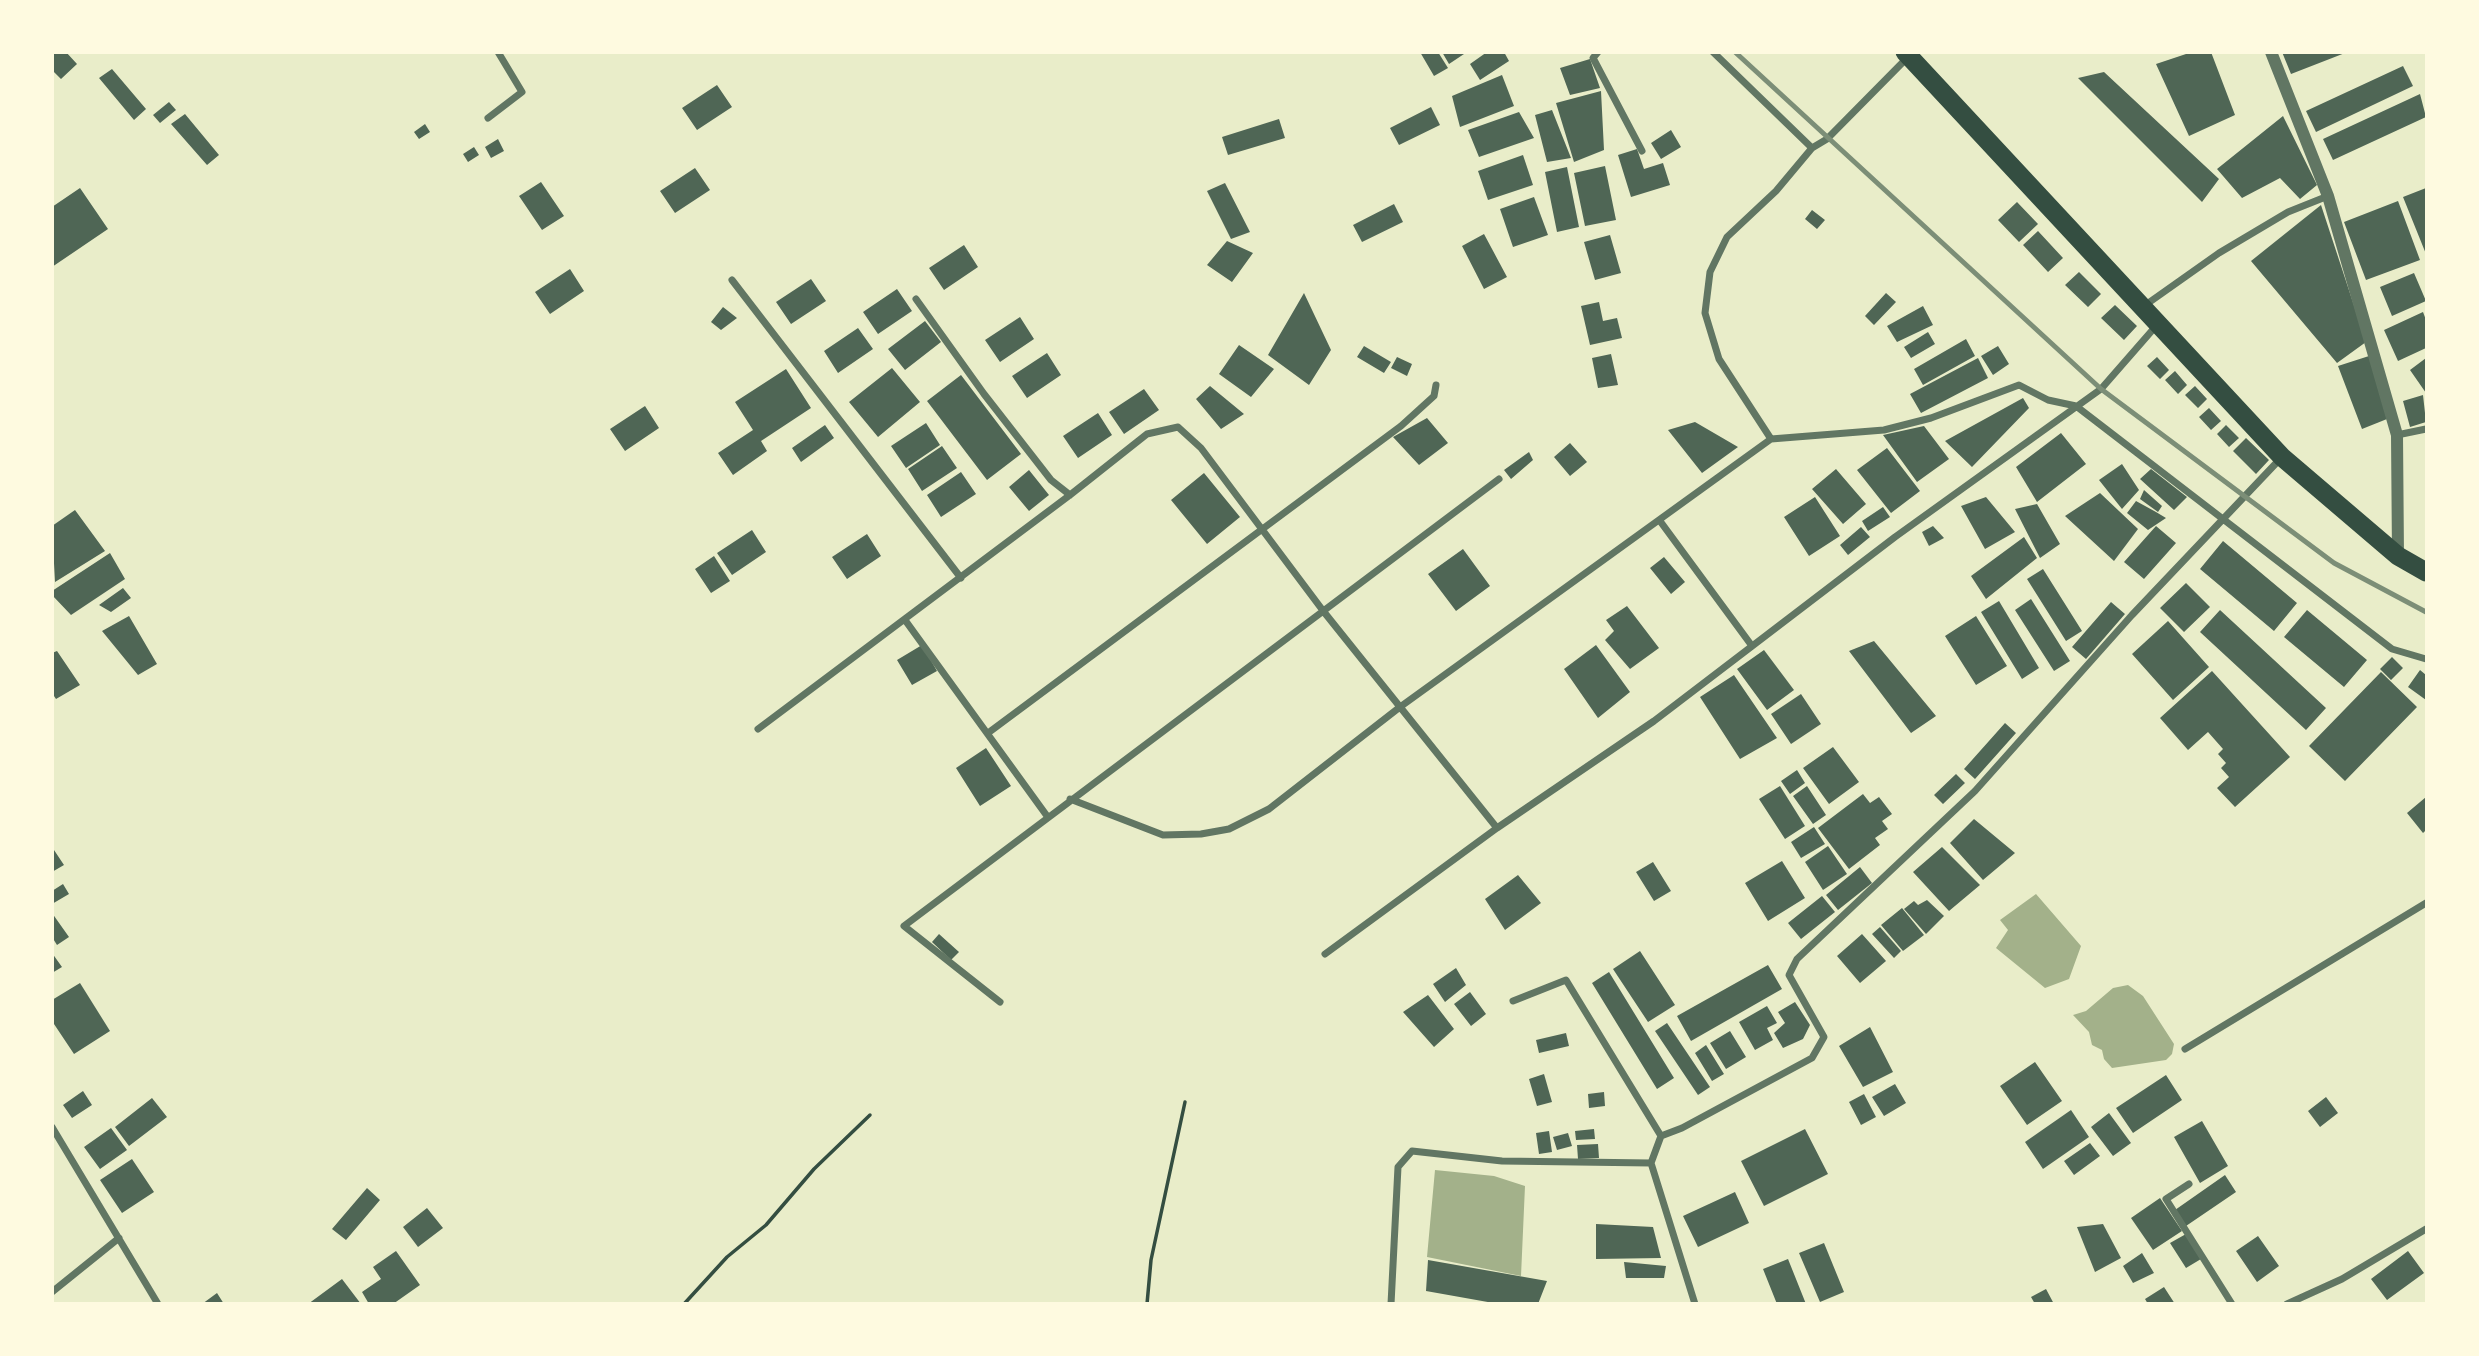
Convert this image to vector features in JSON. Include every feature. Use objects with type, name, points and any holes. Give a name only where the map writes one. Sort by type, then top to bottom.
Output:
[{"type":"highway","points":[[1907,55],[2140,309],[2282,457],[2399,556],[2427,572]]},
{"type":"street","points":[[488,118],[522,92],[498,52]]},
{"type":"street","points":[[1598,52],[1593,58],[1642,151]]},
{"type":"street","points":[[1713,52],[1812,148]]},
{"type":"street","points":[[2271,52],[2328,196],[2398,435],[2399,556]]},
{"type":"street","points":[[1771,439],[1719,359],[1705,313],[1710,272],[1727,237],[1776,191],[1812,148],[1827,139],[1907,55]]},
{"type":"street","points":[[2140,309],[2219,253],[2288,212],[2328,196]]},
{"type":"street","points":[[732,280],[961,578]]},
{"type":"street","points":[[916,299],[984,394],[1051,480],[1070,495]]},
{"type":"street","points":[[1325,954],[1497,828],[1654,721],[1895,537],[2101,389],[2156,326]]},
{"type":"street","points":[[988,733],[1261,527],[1401,426],[1434,396],[1436,385]]},
{"type":"street","points":[[1070,799],[1163,835],[1229,829],[1269,809],[1400,707],[1771,439],[1884,430],[1931,418],[2019,385],[2049,400],[2076,406],[2392,649],[2427,659]]},
{"type":"street","points":[[758,729],[961,578],[1147,434],[1178,428],[1201,448],[1324,612],[1497,828]]},
{"type":"street","points":[[2398,435],[2427,429]]},
{"type":"street","points":[[1695,1304],[1651,1163],[1661,1136],[1682,1128],[1812,1058],[1824,1037],[1789,975],[1797,959],[1975,791],[2132,615],[2282,457]]},
{"type":"street","points":[[1000,1002],[904,926],[1499,479]]},
{"type":"street","points":[[1660,521],[1752,646]]},
{"type":"street","points":[[905,620],[1047,816]]},
{"type":"street","points":[[2185,1049],[2427,903]]},
{"type":"street","points":[[1513,1001],[1566,980],[1661,1136]]},
{"type":"street","points":[[52,1127],[158,1304]]},
{"type":"street","points":[[1391,1304],[1398,1167],[1412,1151],[1502,1161],[1651,1163]]},
{"type":"street","points":[[2189,1184],[2166,1199],[2232,1304]]},
{"type":"street","points":[[2287,1304],[2343,1279],[2427,1229]]},
{"type":"street","points":[[52,1292],[120,1238]]},
{"type":"path","points":[[1147,1304],[1151,1260],[1185,1102]]},
{"type":"path","points":[[684,1304],[727,1256],[766,1225],[814,1169],[870,1115]]},
{"type":"shaded area","points":[[2036,894],[2081,946],[2069,979],[2045,988],[1996,948],[2008,930],[2000,920]]},
{"type":"shaded area","points":[[2128,985],[2143,996],[2174,1044],[2172,1054],[2166,1060],[2112,1068],[2104,1059],[2102,1050],[2092,1045],[2089,1032],[2073,1015],[2086,1011],[2113,988]]},
{"type":"shaded area","points":[[1435,1170],[1494,1176],[1525,1186],[1521,1276],[1427,1257]]},
{"type":"building","points":[[52,52],[66,52],[77,64],[61,79],[52,70]]},
{"type":"building","points":[[1420,52],[1438,52],[1448,68],[1434,76]]},
{"type":"building","points":[[1442,52],[1467,52],[1449,64]]},
{"type":"building","points":[[1487,52],[1504,52],[1509,61],[1480,80],[1470,64]]},
{"type":"building","points":[[2192,52],[2211,52],[2235,115],[2189,136],[2156,64]]},
{"type":"building","points":[[2282,52],[2345,52],[2345,53],[2291,74]]},
{"type":"building","points":[[1590,59],[1600,88],[1570,95],[1560,68]]},
{"type":"building","points":[[2403,66],[2413,86],[2316,132],[2306,111]]},
{"type":"building","points":[[112,69],[146,109],[134,120],[99,78]]},
{"type":"building","points":[[2104,72],[2219,179],[2202,202],[2078,78]]},
{"type":"building","points":[[1502,75],[1514,106],[1460,127],[1452,96]]},
{"type":"building","points":[[717,85],[732,107],[697,130],[682,108]]},
{"type":"building","points":[[1601,91],[1604,150],[1574,162],[1556,103]]},
{"type":"building","points":[[2420,94],[2426,117],[2333,160],[2323,139]]},
{"type":"building","points":[[169,102],[176,110],[160,123],[153,115]]},
{"type":"building","points":[[1431,107],[1440,125],[1399,145],[1390,128]]},
{"type":"building","points":[[1552,110],[1571,158],[1547,162],[1535,115]]},
{"type":"building","points":[[1519,112],[1534,138],[1479,157],[1468,130]]},
{"type":"building","points":[[185,114],[219,155],[207,165],[171,124]]},
{"type":"building","points":[[2283,116],[2317,185],[2300,199],[2280,178],[2242,198],[2217,169]]},
{"type":"building","points":[[1279,119],[1285,138],[1228,155],[1222,137]]},
{"type":"building","points":[[425,124],[430,132],[419,139],[414,132]]},
{"type":"building","points":[[1671,130],[1681,147],[1661,159],[1651,143]]},
{"type":"building","points":[[498,139],[504,151],[491,158],[485,147]]},
{"type":"building","points":[[474,147],[479,155],[468,162],[463,154]]},
{"type":"building","points":[[1637,149],[1644,169],[1663,163],[1670,185],[1631,197],[1618,155]]},
{"type":"building","points":[[1523,155],[1533,185],[1488,200],[1478,171]]},
{"type":"building","points":[[1605,166],[1616,220],[1585,226],[1574,173]]},
{"type":"building","points":[[1567,167],[1579,227],[1557,232],[1545,172]]},
{"type":"building","points":[[695,168],[710,190],[675,213],[660,191]]},
{"type":"building","points":[[541,182],[564,216],[542,230],[519,196]]},
{"type":"building","points":[[1225,183],[1250,232],[1231,239],[1207,191]]},
{"type":"building","points":[[80,188],[108,229],[52,267],[52,207]]},
{"type":"building","points":[[2426,188],[2426,254],[2403,197]]},
{"type":"building","points":[[1534,197],[1548,235],[1513,247],[1500,209]]},
{"type":"building","points":[[2398,201],[2420,260],[2366,280],[2344,222]]},
{"type":"building","points":[[2017,202],[2038,224],[2019,242],[1998,220]]},
{"type":"building","points":[[1394,204],[1403,222],[1362,242],[1353,225]]},
{"type":"building","points":[[2321,205],[2366,342],[2337,363],[2251,261]]},
{"type":"building","points":[[1812,210],[1825,220],[1817,229],[1805,219]]},
{"type":"building","points":[[2038,231],[2063,258],[2048,272],[2023,245]]},
{"type":"building","points":[[1484,234],[1507,277],[1484,289],[1462,246]]},
{"type":"building","points":[[1610,235],[1621,273],[1595,280],[1584,242]]},
{"type":"building","points":[[1227,241],[1253,253],[1232,282],[1207,265]]},
{"type":"building","points":[[964,245],[978,267],[944,290],[929,268]]},
{"type":"building","points":[[570,269],[584,291],[550,314],[535,292]]},
{"type":"building","points":[[2079,272],[2101,294],[2088,307],[2065,285]]},
{"type":"building","points":[[2414,273],[2426,301],[2392,316],[2380,287]]},
{"type":"building","points":[[811,279],[826,301],[791,324],[776,302]]},
{"type":"building","points":[[897,289],[912,311],[878,334],[863,312]]},
{"type":"building","points":[[1304,293],[1331,350],[1309,385],[1268,355]]},
{"type":"building","points":[[1886,293],[1896,302],[1874,325],[1865,316]]},
{"type":"building","points":[[1599,302],[1603,321],[1617,318],[1622,338],[1590,345],[1581,306]]},
{"type":"building","points":[[2115,305],[2137,326],[2124,340],[2101,318]]},
{"type":"building","points":[[1923,306],[1933,325],[1897,342],[1887,326]]},
{"type":"building","points":[[723,307],[737,318],[721,330],[711,322]]},
{"type":"building","points":[[2423,312],[2426,320],[2426,348],[2398,361],[2384,330]]},
{"type":"building","points":[[1020,317],[1034,339],[1000,362],[985,340]]},
{"type":"building","points":[[925,321],[941,342],[905,370],[888,349]]},
{"type":"building","points":[[858,328],[873,349],[838,373],[824,351]]},
{"type":"building","points":[[1928,332],[1935,344],[1911,358],[1904,347]]},
{"type":"building","points":[[1966,339],[1975,356],[1923,385],[1914,369]]},
{"type":"building","points":[[1239,345],[1274,369],[1251,397],[1219,374]]},
{"type":"building","points":[[1364,346],[1391,362],[1384,373],[1357,357]]},
{"type":"building","points":[[1998,346],[2009,364],[1993,375],[1981,356]]},
{"type":"building","points":[[1047,353],[1061,375],[1027,398],[1012,376]]},
{"type":"building","points":[[1611,354],[1618,385],[1598,388],[1592,358]]},
{"type":"building","points":[[2369,356],[2387,419],[2362,429],[2338,366]]},
{"type":"building","points":[[1397,357],[1412,364],[1407,376],[1391,368]]},
{"type":"building","points":[[2157,357],[2169,370],[2160,379],[2147,366]]},
{"type":"building","points":[[1978,358],[1988,378],[1921,413],[1910,394]]},
{"type":"building","points":[[2426,358],[2426,393],[2410,370]]},
{"type":"building","points":[[892,368],[920,402],[878,437],[849,402]]},
{"type":"building","points":[[786,369],[811,408],[761,441],[767,451],[733,475],[718,453],[753,430],[735,402]]},
{"type":"building","points":[[2175,371],[2187,385],[2178,394],[2165,380]]},
{"type":"building","points":[[961,375],[1021,454],[987,480],[927,401]]},
{"type":"building","points":[[1210,386],[1244,414],[1221,429],[1196,399]]},
{"type":"building","points":[[2195,386],[2207,399],[2198,408],[2185,395]]},
{"type":"building","points":[[1144,389],[1159,410],[1124,434],[1109,412]]},
{"type":"building","points":[[2423,395],[2426,422],[2410,427],[2403,401]]},
{"type":"building","points":[[2023,398],[2029,408],[1972,467],[1945,441]]},
{"type":"building","points":[[645,406],[659,428],[625,451],[610,429]]},
{"type":"building","points":[[2209,408],[2221,421],[2211,430],[2199,417]]},
{"type":"building","points":[[1098,413],[1112,435],[1078,458],[1063,436]]},
{"type":"building","points":[[1427,418],[1448,443],[1419,465],[1393,437]]},
{"type":"building","points":[[1695,422],[1738,447],[1702,473],[1668,430]]},
{"type":"building","points":[[926,423],[940,445],[906,468],[891,446]]},
{"type":"building","points":[[825,425],[834,438],[801,462],[792,448]]},
{"type":"building","points":[[2226,425],[2239,438],[2229,447],[2217,434]]},
{"type":"building","points":[[1924,426],[1949,459],[1917,482],[1883,435]]},
{"type":"building","points":[[2061,433],[2086,464],[2037,502],[2016,467]]},
{"type":"building","points":[[2246,438],[2269,460],[2256,474],[2233,451]]},
{"type":"building","points":[[1570,443],[1587,462],[1570,476],[1554,457]]},
{"type":"building","points":[[942,446],[957,468],[922,491],[908,469]]},
{"type":"building","points":[[1887,448],[1920,491],[1891,513],[1857,470]]},
{"type":"building","points":[[1529,452],[1533,460],[1511,479],[1504,470]]},
{"type":"building","points":[[2122,464],[2139,490],[2122,509],[2099,480]]},
{"type":"building","points":[[1836,469],[1866,504],[1843,524],[1812,489]]},
{"type":"building","points":[[2151,469],[2187,497],[2174,510],[2140,479]]},
{"type":"building","points":[[1029,470],[1049,495],[1029,511],[1009,487]]},
{"type":"building","points":[[961,472],[976,494],[941,517],[927,495]]},
{"type":"building","points":[[1204,473],[1240,517],[1207,544],[1171,500]]},
{"type":"building","points":[[2144,490],[2162,506],[2158,512],[2140,499]]},
{"type":"building","points":[[2100,493],[2138,529],[2114,561],[2065,516]]},
{"type":"building","points":[[1815,497],[1840,536],[1809,556],[1784,517]]},
{"type":"building","points":[[1986,497],[2015,532],[1985,549],[1961,506]]},
{"type":"building","points":[[2136,501],[2166,518],[2148,530],[2127,513]]},
{"type":"building","points":[[2037,504],[2060,544],[2040,558],[2015,509]]},
{"type":"building","points":[[1883,507],[1890,517],[1868,531],[1862,521]]},
{"type":"building","points":[[75,510],[105,551],[55,582],[52,526]]},
{"type":"building","points":[[1933,526],[1944,538],[1929,546],[1922,532]]},
{"type":"building","points":[[2156,526],[2176,543],[2144,579],[2124,562]]},
{"type":"building","points":[[1861,527],[1870,537],[1848,555],[1840,545]]},
{"type":"building","points":[[752,530],[766,552],[732,575],[717,553]]},
{"type":"building","points":[[867,534],[881,556],[847,579],[832,557]]},
{"type":"building","points":[[2024,537],[2037,558],[1986,599],[1971,576]]},
{"type":"building","points":[[2223,541],[2297,603],[2274,631],[2200,569]]},
{"type":"building","points":[[1463,549],[1490,586],[1456,611],[1428,574]]},
{"type":"building","points":[[110,553],[125,579],[71,615],[52,595],[52,591]]},
{"type":"building","points":[[714,556],[730,581],[711,593],[695,569]]},
{"type":"building","points":[[1664,557],[1685,582],[1671,594],[1650,568]]},
{"type":"building","points":[[2043,569],[2082,631],[2066,641],[2027,579]]},
{"type":"building","points":[[2186,583],[2210,607],[2184,632],[2160,608]]},
{"type":"building","points":[[123,588],[131,598],[111,612],[99,605]]},
{"type":"building","points":[[2031,599],[2070,661],[2054,671],[2015,610]]},
{"type":"building","points":[[1999,601],[2039,668],[2022,679],[1981,612]]},
{"type":"building","points":[[2111,602],[2125,614],[2086,659],[2072,647]]},
{"type":"building","points":[[1627,606],[1659,648],[1630,669],[1605,640],[1614,631],[1606,620]]},
{"type":"building","points":[[2220,610],[2326,708],[2306,730],[2200,632]]},
{"type":"building","points":[[2307,610],[2367,660],[2344,687],[2284,637]]},
{"type":"building","points":[[129,616],[157,664],[138,675],[102,631]]},
{"type":"building","points":[[1976,616],[2007,666],[1976,685],[1945,636]]},
{"type":"building","points":[[2168,621],[2209,667],[2173,700],[2132,654]]},
{"type":"building","points":[[1874,641],[1936,716],[1911,733],[1849,651]]},
{"type":"building","points":[[922,645],[937,671],[912,685],[897,660]]},
{"type":"building","points":[[1596,645],[1630,692],[1598,718],[1564,669]]},
{"type":"building","points":[[1764,650],[1794,690],[1767,710],[1737,669]]},
{"type":"building","points":[[57,651],[80,685],[56,699],[52,693],[52,653]]},
{"type":"building","points":[[2392,657],[2403,668],[2391,680],[2380,669]]},
{"type":"building","points":[[2420,670],[2426,675],[2426,700],[2408,687]]},
{"type":"building","points":[[2212,671],[2290,757],[2235,807],[2217,788],[2229,777],[2221,768],[2226,763],[2218,754],[2223,749],[2208,732],[2188,750],[2160,718]]},
{"type":"building","points":[[2381,672],[2417,707],[2345,781],[2309,746]]},
{"type":"building","points":[[1734,675],[1777,738],[1740,759],[1700,697]]},
{"type":"building","points":[[1801,694],[1821,724],[1791,744],[1771,714]]},
{"type":"building","points":[[2005,723],[2016,733],[1975,779],[1964,769]]},
{"type":"building","points":[[1833,747],[1859,782],[1829,804],[1803,768]]},
{"type":"building","points":[[986,748],[1011,786],[980,806],[956,768]]},
{"type":"building","points":[[1797,770],[1805,783],[1790,794],[1781,781]]},
{"type":"building","points":[[1956,774],[1965,783],[1943,804],[1934,795]]},
{"type":"building","points":[[1780,786],[1805,826],[1785,839],[1759,799]]},
{"type":"building","points":[[1807,786],[1826,815],[1813,824],[1793,796]]},
{"type":"building","points":[[1863,794],[1870,803],[1879,797],[1892,814],[1882,821],[1888,829],[1875,838],[1880,845],[1849,869],[1818,828]]},
{"type":"building","points":[[2426,797],[2426,830],[2423,833],[2407,813]]},
{"type":"building","points":[[1974,819],[2015,853],[1983,880],[1950,843]]},
{"type":"building","points":[[1814,827],[1825,844],[1801,858],[1791,842]]},
{"type":"building","points":[[1828,846],[1847,874],[1823,890],[1805,862]]},
{"type":"building","points":[[52,847],[64,865],[52,872]]},
{"type":"building","points":[[1942,847],[1980,885],[1949,911],[1913,872]]},
{"type":"building","points":[[1782,861],[1805,898],[1768,921],[1745,883]]},
{"type":"building","points":[[1653,862],[1671,891],[1654,901],[1636,872]]},
{"type":"building","points":[[1860,867],[1872,883],[1838,910],[1826,895]]},
{"type":"building","points":[[1518,875],[1541,903],[1505,930],[1485,899]]},
{"type":"building","points":[[63,884],[69,894],[52,904],[52,891]]},
{"type":"building","points":[[1822,896],[1835,912],[1801,939],[1788,923]]},
{"type":"building","points":[[1927,900],[1944,916],[1926,934],[1904,909],[1914,901],[1918,905]]},
{"type":"building","points":[[1902,908],[1924,935],[1903,951],[1881,925]]},
{"type":"building","points":[[52,913],[69,937],[57,945],[52,937]]},
{"type":"building","points":[[1880,927],[1901,951],[1894,958],[1872,934]]},
{"type":"building","points":[[939,934],[959,952],[951,960],[932,942]]},
{"type":"building","points":[[1862,934],[1886,961],[1860,983],[1837,956]]},
{"type":"building","points":[[1640,951],[1675,1005],[1648,1022],[1613,969]]},
{"type":"building","points":[[52,953],[62,967],[52,973]]},
{"type":"building","points":[[1768,965],[1782,989],[1691,1041],[1677,1016]]},
{"type":"building","points":[[1456,968],[1466,985],[1445,1002],[1433,984]]},
{"type":"building","points":[[1609,972],[1674,1078],[1657,1089],[1592,983]]},
{"type":"building","points":[[80,983],[110,1031],[74,1054],[52,1021],[52,1000]]},
{"type":"building","points":[[1470,992],[1486,1014],[1471,1026],[1454,1004]]},
{"type":"building","points":[[1428,995],[1454,1029],[1434,1047],[1403,1012]]},
{"type":"building","points":[[1795,1002],[1810,1025],[1803,1039],[1783,1048],[1774,1033],[1785,1023],[1778,1012]]},
{"type":"building","points":[[1767,1006],[1777,1023],[1767,1028],[1773,1040],[1755,1050],[1739,1022]]},
{"type":"building","points":[[1667,1023],[1710,1087],[1698,1095],[1655,1031]]},
{"type":"building","points":[[1870,1027],[1893,1072],[1863,1087],[1839,1046]]},
{"type":"building","points":[[1730,1031],[1746,1057],[1726,1069],[1710,1043]]},
{"type":"building","points":[[1566,1033],[1569,1046],[1539,1053],[1536,1040]]},
{"type":"building","points":[[1706,1045],[1724,1074],[1712,1081],[1695,1053]]},
{"type":"building","points":[[2035,1062],[2062,1101],[2027,1125],[2000,1086]]},
{"type":"building","points":[[1544,1074],[1552,1102],[1537,1106],[1529,1079]]},
{"type":"building","points":[[2166,1075],[2182,1100],[2133,1133],[2116,1108]]},
{"type":"building","points":[[1895,1084],[1906,1103],[1884,1116],[1872,1097]]},
{"type":"building","points":[[83,1091],[92,1105],[72,1118],[63,1105]]},
{"type":"building","points":[[1604,1092],[1605,1106],[1589,1108],[1588,1094]]},
{"type":"building","points":[[1864,1094],[1876,1117],[1861,1125],[1849,1102]]},
{"type":"building","points":[[2326,1097],[2338,1113],[2320,1127],[2308,1111]]},
{"type":"building","points":[[152,1098],[167,1117],[129,1146],[115,1127]]},
{"type":"building","points":[[2071,1110],[2089,1137],[2043,1169],[2025,1142]]},
{"type":"building","points":[[2109,1113],[2131,1143],[2113,1156],[2091,1127]]},
{"type":"building","points":[[2202,1121],[2228,1166],[2200,1183],[2174,1137]]},
{"type":"building","points":[[111,1128],[127,1150],[100,1169],[84,1147]]},
{"type":"building","points":[[1594,1129],[1595,1139],[1576,1140],[1575,1131]]},
{"type":"building","points":[[1805,1129],[1828,1174],[1764,1206],[1741,1161]]},
{"type":"building","points":[[1549,1131],[1552,1152],[1539,1154],[1536,1133]]},
{"type":"building","points":[[1568,1133],[1572,1146],[1557,1150],[1553,1137]]},
{"type":"building","points":[[2090,1143],[2100,1156],[2074,1175],[2064,1161]]},
{"type":"building","points":[[1598,1144],[1599,1158],[1578,1159],[1577,1145]]},
{"type":"building","points":[[132,1159],[154,1192],[122,1213],[100,1180]]},
{"type":"building","points":[[2225,1175],[2236,1192],[2186,1226],[2175,1210]]},
{"type":"building","points":[[367,1188],[380,1200],[346,1240],[332,1229]]},
{"type":"building","points":[[1735,1192],[1749,1223],[1698,1247],[1683,1216]]},
{"type":"building","points":[[2160,1198],[2182,1231],[2153,1250],[2131,1218]]},
{"type":"building","points":[[427,1208],[443,1228],[418,1247],[403,1227]]},
{"type":"building","points":[[1596,1224],[1653,1227],[1661,1258],[1596,1259]]},
{"type":"building","points":[[2103,1224],[2121,1258],[2095,1272],[2077,1227]]},
{"type":"building","points":[[2186,1234],[2201,1259],[2186,1268],[2170,1243]]},
{"type":"building","points":[[2258,1236],[2279,1266],[2257,1282],[2236,1251]]},
{"type":"building","points":[[1824,1243],[1844,1292],[1820,1302],[1799,1253]]},
{"type":"building","points":[[396,1251],[420,1285],[393,1304],[369,1304],[362,1292],[381,1279],[373,1267]]},
{"type":"building","points":[[2408,1251],[2424,1273],[2387,1300],[2371,1279]]},
{"type":"building","points":[[2142,1253],[2154,1273],[2133,1283],[2123,1266]]},
{"type":"building","points":[[1788,1259],[1806,1304],[1777,1304],[1763,1269]]},
{"type":"building","points":[[1428,1260],[1547,1281],[1538,1304],[1499,1304],[1426,1291]]},
{"type":"building","points":[[1624,1262],[1666,1266],[1664,1278],[1626,1278]]},
{"type":"building","points":[[342,1279],[361,1304],[308,1304]]},
{"type":"building","points":[[2164,1287],[2175,1304],[2148,1304],[2145,1299]]},
{"type":"building","points":[[2046,1289],[2054,1304],[2035,1304],[2031,1297]]},
{"type":"building","points":[[217,1293],[224,1304],[202,1304]]},
{"type":"railway","points":[[1735,52],[2101,389],[2334,563],[2426,612]]}]
